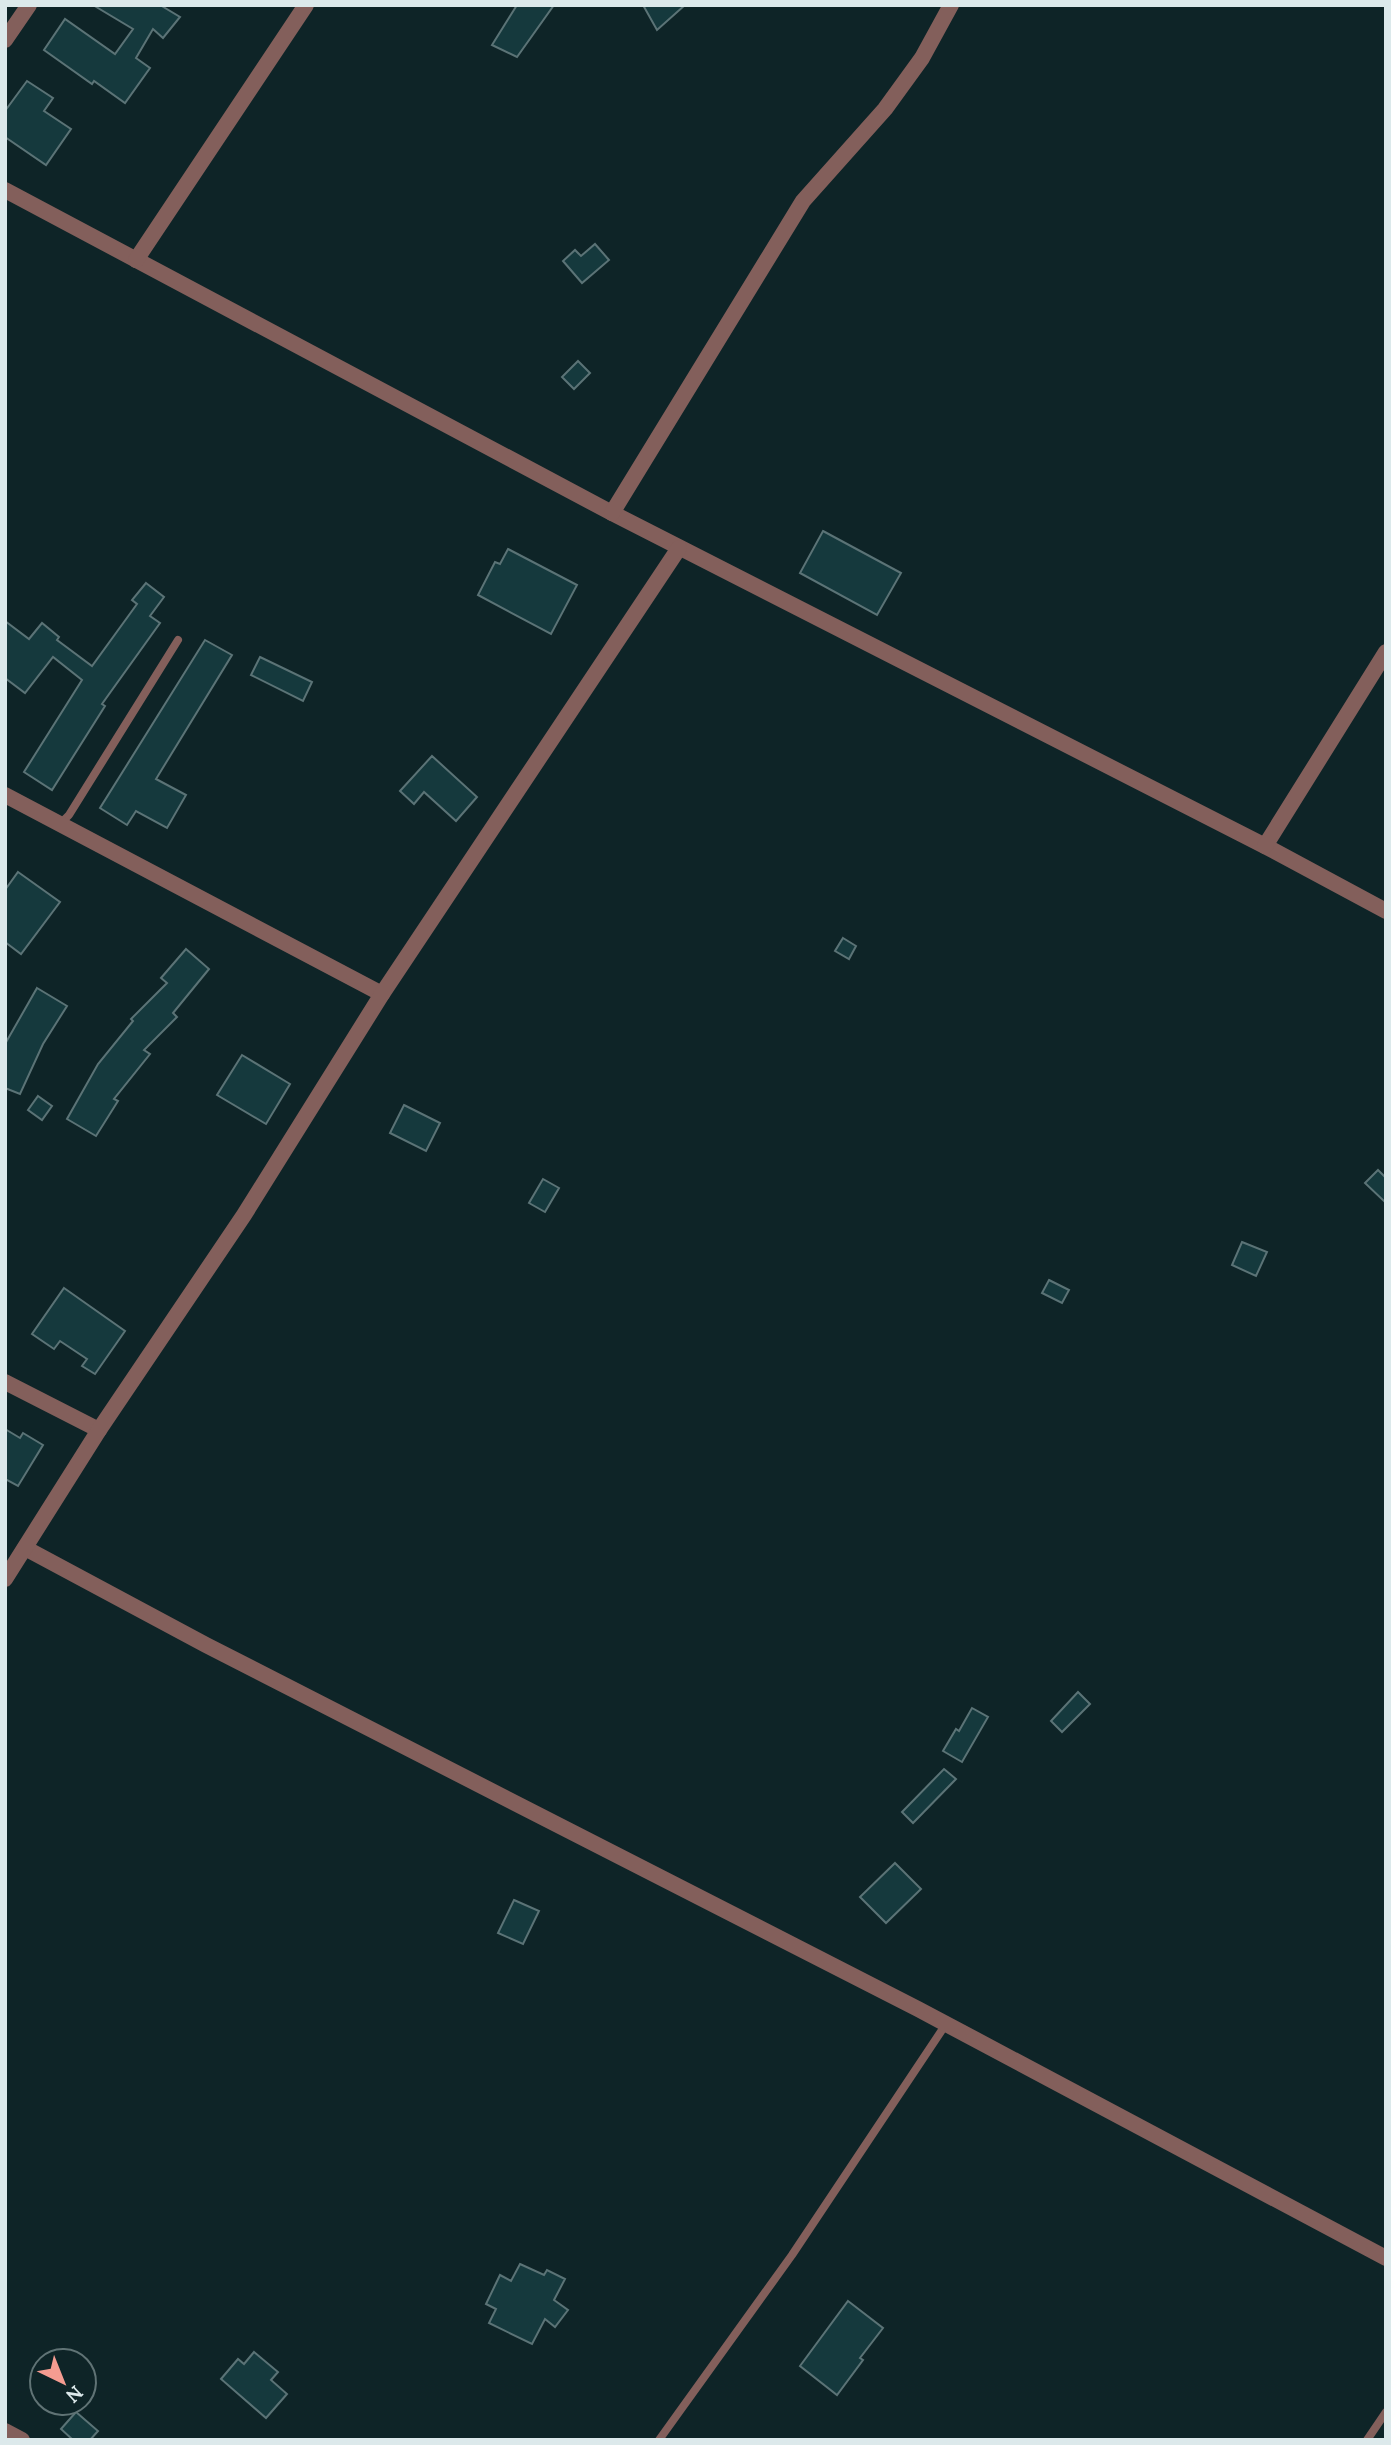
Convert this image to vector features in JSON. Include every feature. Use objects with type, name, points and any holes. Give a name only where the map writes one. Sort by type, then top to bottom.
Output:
[{"type":"street","points":[[5,40],[29,5]]},
{"type":"street","points":[[136,260],[306,5]]},
{"type":"street","points":[[612,513],[803,201],[886,109],[922,58],[951,5]]},
{"type":"street","points":[[5,190],[612,513],[1265,846],[1386,911]]},
{"type":"street","points":[[5,1578],[99,1430],[244,1215],[382,994],[680,548]]},
{"type":"street","points":[[1265,846],[1386,652]]},
{"type":"street","points":[[5,794],[382,994]]},
{"type":"street","points":[[5,1382],[99,1430]]},
{"type":"street","points":[[25,1548],[206,1645],[946,2024],[1386,2258]]},
{"type":"street","points":[[5,2431],[22,2440]]},
{"type":"lane","points":[[61,824],[178,640]]},
{"type":"lane","points":[[659,2440],[792,2255],[946,2024]]},
{"type":"lane","points":[[1367,2440],[1386,2412]]},
{"type":"building","points":[[93,5],[160,5],[180,17],[163,38],[153,29],[136,58],[150,68],[125,103],[94,81],[92,84],[44,50],[65,19],[115,54],[133,29]]},
{"type":"building","points":[[517,5],[554,5],[517,57],[492,45]]},
{"type":"building","points":[[643,5],[685,5],[657,30]]},
{"type":"building","points":[[27,81],[53,98],[44,111],[71,129],[46,165],[5,137],[5,111]]},
{"type":"building","points":[[595,244],[609,260],[582,283],[563,261],[575,250],[581,256]]},
{"type":"building","points":[[578,361],[590,373],[574,389],[562,377]]},
{"type":"building","points":[[823,531],[901,573],[877,615],[800,573]]},
{"type":"building","points":[[508,549],[577,585],[551,634],[478,595],[495,562],[500,564]]},
{"type":"building","points":[[146,583],[164,597],[150,616],[160,623],[102,704],[105,706],[52,790],[24,772],[82,680],[53,657],[25,693],[5,678],[5,621],[29,639],[42,623],[59,637],[57,640],[92,666],[137,604],[132,600]]},
{"type":"building","points":[[205,640],[232,655],[156,779],[186,795],[167,828],[136,811],[127,825],[100,808]]},
{"type":"building","points":[[260,657],[312,682],[303,701],[251,675]]},
{"type":"building","points":[[432,756],[477,797],[456,821],[424,792],[414,804],[400,791]]},
{"type":"building","points":[[18,872],[60,902],[21,954],[5,942],[5,890]]},
{"type":"building","points":[[843,938],[856,946],[849,959],[835,951]]},
{"type":"building","points":[[186,949],[209,969],[173,1013],[177,1017],[144,1050],[150,1054],[114,1099],[118,1101],[96,1136],[67,1119],[98,1064],[133,1021],[131,1019],[167,983],[161,978]]},
{"type":"building","points":[[37,988],[67,1006],[43,1044],[20,1094],[5,1088],[5,1044]]},
{"type":"building","points":[[242,1055],[290,1084],[266,1124],[217,1095]]},
{"type":"building","points":[[38,1096],[52,1106],[42,1120],[28,1110]]},
{"type":"building","points":[[404,1105],[440,1123],[426,1151],[390,1133]]},
{"type":"building","points":[[1378,1170],[1386,1178],[1386,1203],[1365,1183]]},
{"type":"building","points":[[543,1179],[559,1188],[545,1212],[529,1203]]},
{"type":"building","points":[[1242,1242],[1267,1252],[1256,1276],[1232,1265]]},
{"type":"building","points":[[1049,1280],[1069,1290],[1062,1303],[1042,1293]]},
{"type":"building","points":[[64,1288],[125,1331],[95,1374],[82,1366],[87,1359],[60,1341],[54,1349],[32,1334]]},
{"type":"building","points":[[5,1429],[20,1438],[23,1433],[43,1445],[18,1486],[5,1479]]},
{"type":"building","points":[[1078,1692],[1090,1704],[1062,1732],[1051,1721]]},
{"type":"building","points":[[972,1708],[988,1717],[962,1762],[943,1751]]},
{"type":"building","points":[[944,1769],[956,1779],[913,1823],[902,1812]]},
{"type":"building","points":[[895,1863],[921,1889],[886,1923],[860,1897]]},
{"type":"building","points":[[514,1900],[539,1911],[523,1944],[498,1933]]},
{"type":"building","points":[[520,2264],[544,2275],[547,2270],[565,2279],[554,2300],[568,2310],[555,2327],[545,2319],[532,2344],[489,2323],[496,2309],[486,2304],[500,2275],[511,2281]]},
{"type":"building","points":[[848,2301],[883,2328],[837,2395],[800,2366]]},
{"type":"building","points":[[254,2352],[278,2372],[271,2380],[287,2394],[266,2418],[221,2379],[238,2359],[244,2364]]},
{"type":"building","points":[[72,2417],[82,2417],[98,2431],[90,2440],[73,2440],[61,2429]]}]
